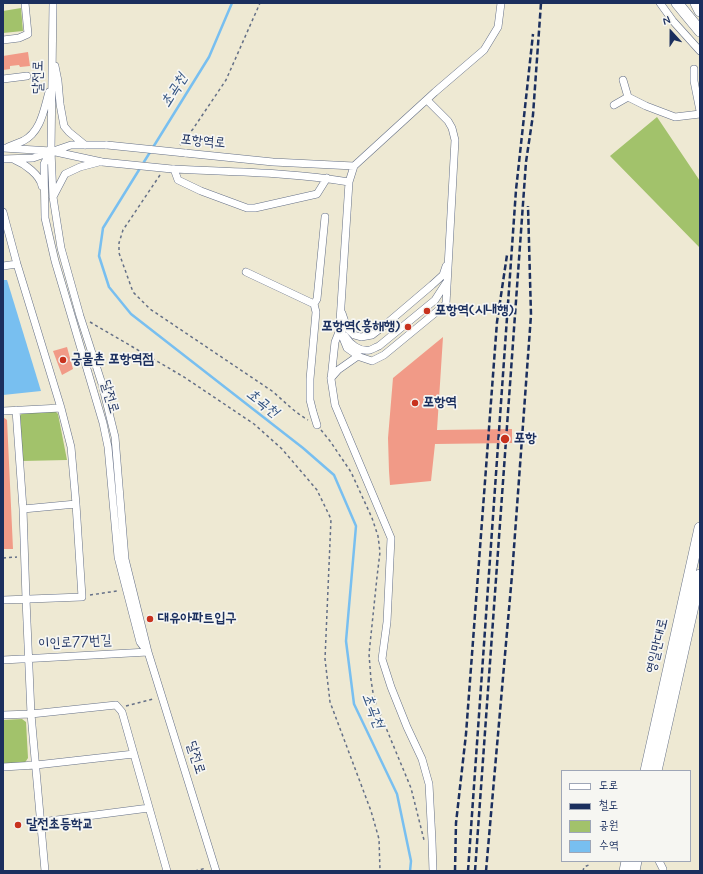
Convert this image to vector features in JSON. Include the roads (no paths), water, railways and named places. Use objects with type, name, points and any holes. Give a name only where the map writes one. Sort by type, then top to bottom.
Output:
[{"type":"highway","points":[[677,3],[700,31]]},
{"type":"highway","points":[[696,3],[700,11]]},
{"type":"highway","name":"영일만대로","points":[[646,770],[700,528]]},
{"type":"highway","name":"영일만대로","points":[[656,770],[700,575]]},
{"type":"street","points":[[3,40],[20,38],[28,34],[25,3]]},
{"type":"street","name":"달전로","points":[[53,3],[50,152],[53,197],[61,248],[80,316],[102,384],[114,437],[125,559],[148,652],[216,871]]},
{"type":"street","points":[[427,100],[448,121],[452,128],[455,140],[446,304],[384,355],[372,360],[360,357],[348,348],[343,338],[340,321],[349,182],[354,166],[427,100],[484,50],[498,27],[501,3]]},
{"type":"street","points":[[660,3],[673,21],[700,51]]},
{"type":"street","points":[[52,56],[58,81],[64,126],[68,132],[85,145]]},
{"type":"street","points":[[694,70],[694,81],[700,111]]},
{"type":"street","points":[[3,79],[27,76]]},
{"type":"street","points":[[4,148],[24,140],[33,133],[42,119],[52,80]]},
{"type":"street","points":[[623,80],[628,97],[646,106],[674,117],[700,114]]},
{"type":"street","points":[[614,105],[628,97]]},
{"type":"street","name":"포항역로","points":[[3,159],[33,158],[71,145],[107,145],[272,162],[354,166]]},
{"type":"street","name":"포항역로","points":[[4,148],[50,152],[102,162],[173,169],[272,173],[327,178],[349,182]]},
{"type":"street","name":"달전로","points":[[50,152],[44,164],[45,218],[55,262],[103,423],[108,447],[118,557],[140,642],[148,652]]},
{"type":"street","points":[[13,159],[22,162],[41,181],[44,196]]},
{"type":"street","points":[[53,197],[65,174],[80,167],[102,162]]},
{"type":"street","points":[[173,169],[178,180],[201,192],[246,208],[254,208],[317,194],[327,178]]},
{"type":"street","points":[[3,212],[17,264],[61,408],[71,447],[82,597],[3,600]]},
{"type":"street","points":[[317,425],[312,412],[310,400],[310,379],[316,312],[314,304],[317,299],[325,217]]},
{"type":"street","points":[[341,310],[347,328],[354,335],[361,337],[372,335],[443,275],[448,260]]},
{"type":"street","points":[[3,266],[17,264]]},
{"type":"street","points":[[246,272],[314,304]]},
{"type":"street","points":[[341,329],[348,341],[358,349],[368,350],[379,346],[435,300],[443,290],[447,281]]},
{"type":"street","points":[[341,329],[335,342],[331,379],[335,405],[391,538],[387,622],[382,659],[391,687],[422,759],[429,784],[433,871]]},
{"type":"street","points":[[331,379],[338,370],[358,356]]},
{"type":"street","points":[[3,411],[61,408]]},
{"type":"street","points":[[16,410],[32,714],[46,871]]},
{"type":"street","points":[[22,509],[76,504]]},
{"type":"street","name":"이인로77번길","points":[[3,660],[148,652]]},
{"type":"street","points":[[3,715],[32,714],[116,704],[122,712],[167,871]]},
{"type":"street","points":[[3,767],[36,765],[134,754]]},
{"type":"street","points":[[41,822],[149,808]]},
{"type":"water","points":[[3,280],[7,280],[41,391],[3,395]]},
{"type":"waterway","name":"초곡천","points":[[232,3],[209,57],[103,228],[99,256],[109,287],[131,314],[303,448],[334,475],[356,526],[346,641],[354,704],[397,794],[411,861],[410,871]]},
{"type":"railway","points":[[475,871],[526,162],[533,115],[541,3]]},
{"type":"railway","points":[[468,871],[516,190],[533,34]]},
{"type":"railway","points":[[486,871],[512,575],[531,315],[528,206]]},
{"type":"railway","points":[[455,871],[456,823],[466,734],[497,322],[507,255]]},
{"type":"place","name":"포항역(시내행)","points":[[427,311]]},
{"type":"place","name":"포항역(흥해행)","points":[[408,327]]},
{"type":"place","name":"궁물촌 포항역점","points":[[63,360]]},
{"type":"place","name":"포항역","points":[[415,403]]},
{"type":"place","name":"포항","points":[[505,439]]},
{"type":"place","name":"대유아파트입구","points":[[150,619]]},
{"type":"place","name":"달전초등학교","points":[[18,825]]}]
